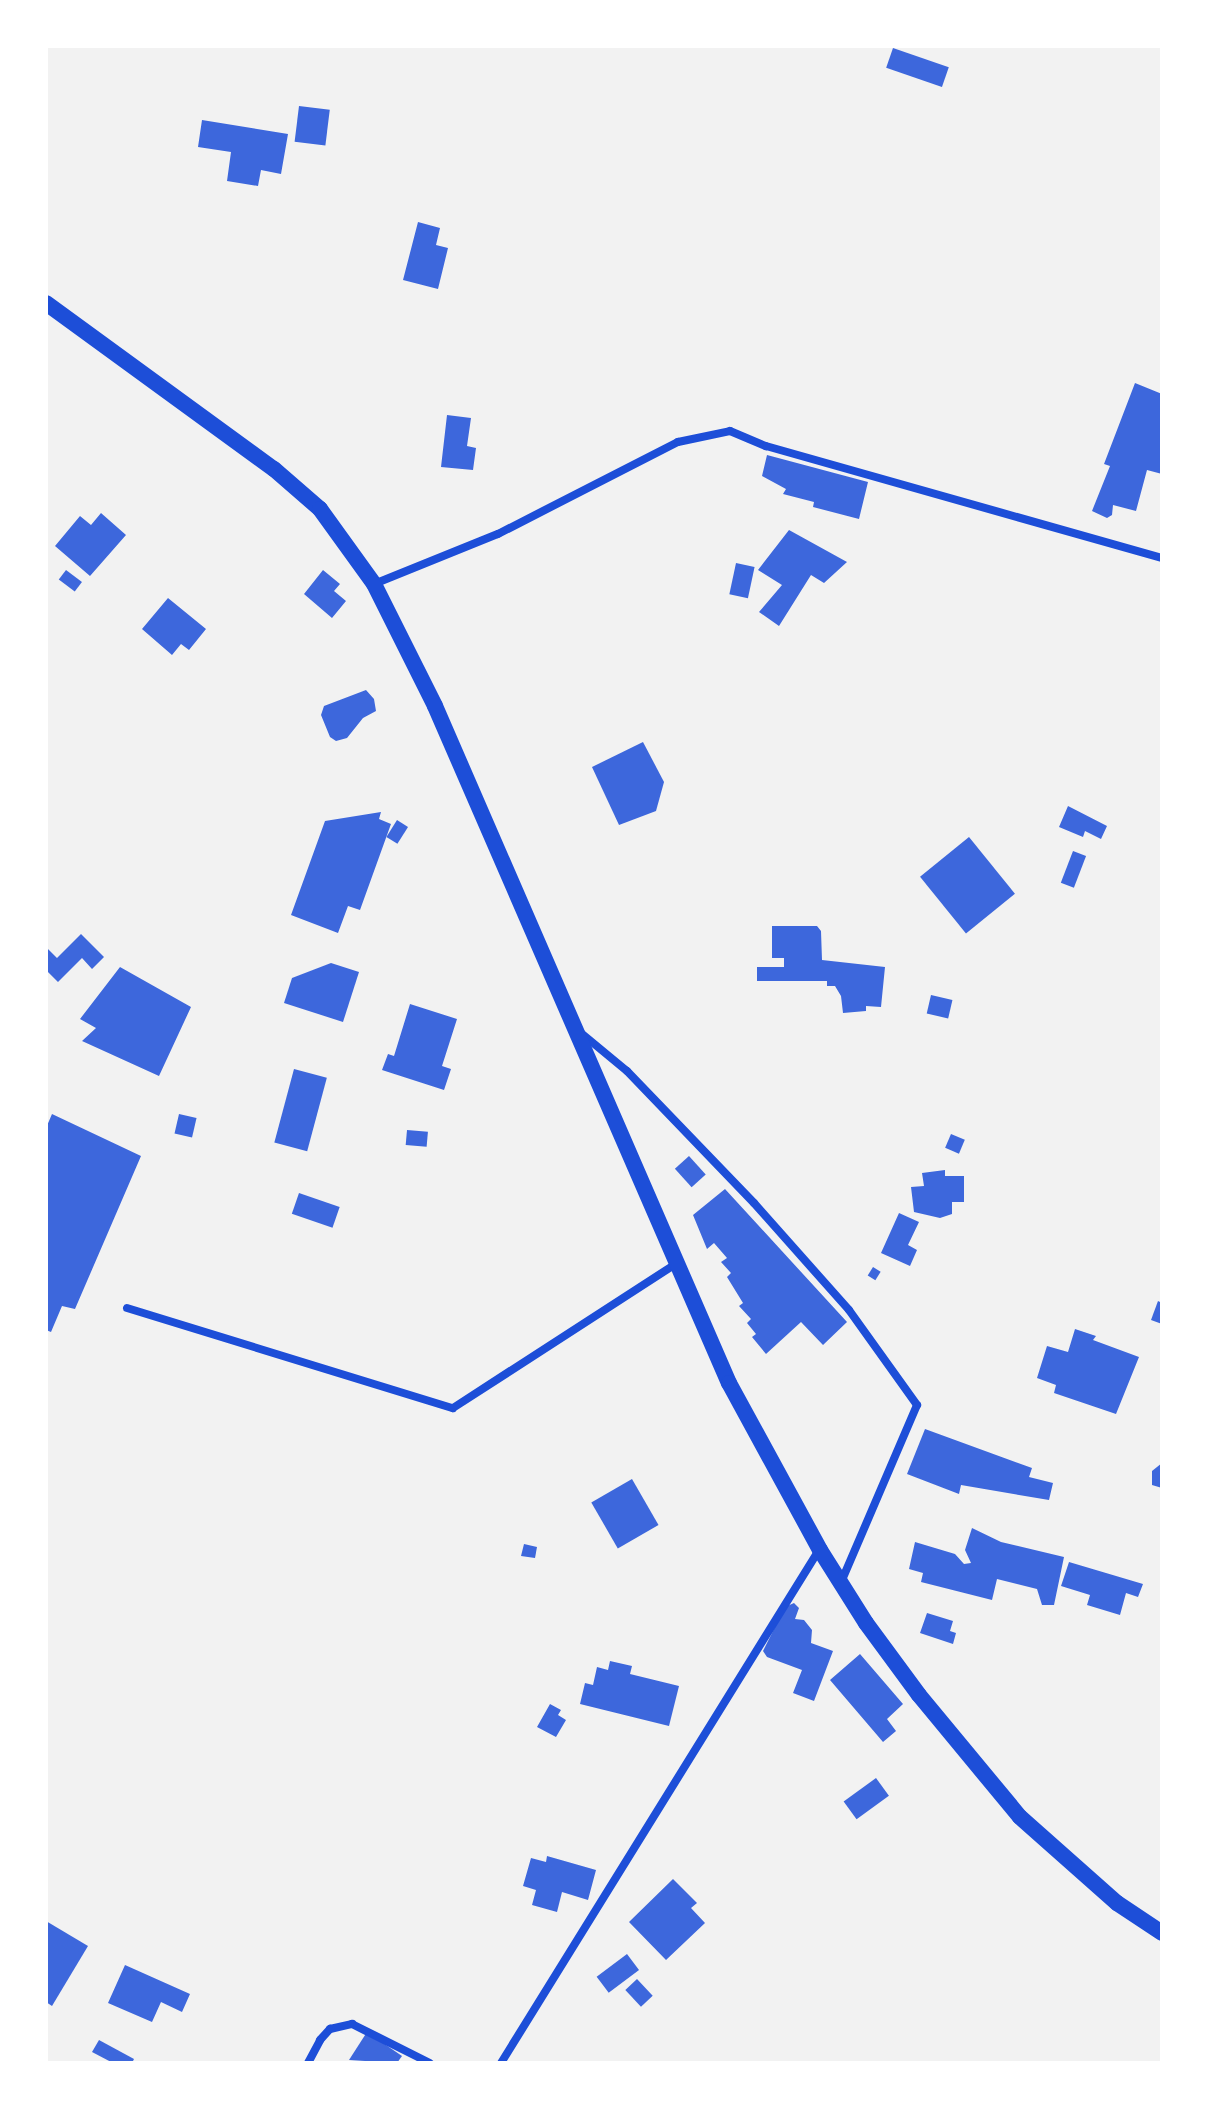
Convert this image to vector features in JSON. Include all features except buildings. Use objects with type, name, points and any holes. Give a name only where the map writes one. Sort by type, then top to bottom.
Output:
[{"type":"main road","points":[[46,303],[274,469],[320,509],[374,584],[435,706],[729,1383],[820,1550],[919,1695],[1020,1817],[1117,1903],[1162,1933]]},
{"type":"street","points":[[374,584],[498,534],[678,442],[730,431],[796,455],[1162,558]]},
{"type":"street","points":[[572,1025],[627,1071],[754,1203],[849,1310],[917,1405],[841,1583]]},
{"type":"street","points":[[127,1308],[453,1408],[676,1264]]},
{"type":"street","points":[[501,2063],[820,1550]]},
{"type":"street","points":[[308,2063],[320,2040],[330,2029],[352,2024],[430,2063]]}]
